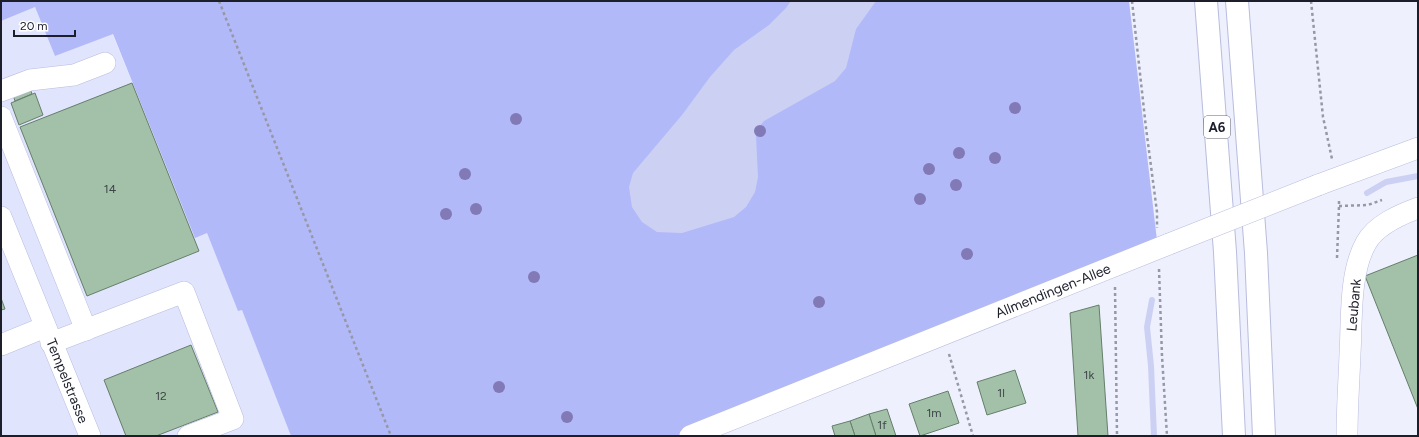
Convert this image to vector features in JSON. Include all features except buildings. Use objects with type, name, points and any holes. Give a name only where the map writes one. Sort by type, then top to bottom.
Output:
[{"type":"highway","name":"A6","points":[[1206,1],[1225,252],[1234,436]]},
{"type":"highway","name":"A6","points":[[1237,1],[1256,254],[1264,436]]},
{"type":"street","points":[[1,91],[30,80],[74,75],[105,63]]},
{"type":"street","points":[[1,117],[86,330]]},
{"type":"street","name":"Allmendingen-Allee","points":[[690,436],[1327,182],[1418,148]]},
{"type":"street","name":"Leubank","points":[[1347,435],[1353,298],[1360,257],[1367,242],[1380,227],[1402,214],[1418,208]]},
{"type":"street","name":"Tempelstrasse","points":[[1,217],[90,436]]},
{"type":"street","points":[[48,335],[86,330],[184,292],[233,418],[188,436]]},
{"type":"street","name":"Tempelstrasse","points":[[1,345],[48,335]]},
{"type":"path","points":[[219,1],[391,436]]},
{"type":"path","points":[[1132,1],[1146,128],[1163,247],[1167,436]]},
{"type":"path","points":[[1311,1],[1324,117],[1327,182]]},
{"type":"path","points":[[1340,206],[1368,205],[1383,199]]},
{"type":"path","points":[[1115,266],[1116,436]]},
{"type":"path","points":[[943,335],[973,436]]},
{"type":"shaded area","points":[[1,1],[1129,1],[1158,249],[690,436],[291,436],[242,310],[238,311],[207,233],[195,238],[113,34],[55,56],[35,7],[1,21]]},
{"type":"shaded area","points":[[791,1],[876,1],[856,29],[846,68],[835,81],[764,121],[758,128],[756,136],[758,177],[755,192],[746,207],[734,217],[682,233],[657,232],[642,222],[632,207],[629,187],[633,173],[682,115],[710,77],[734,50],[769,25]]},
{"type":"shaded area","points":[[35,7],[55,56],[112,33],[195,237],[207,233],[238,310],[242,309],[291,436],[1,436],[1,21]]},
{"type":"waterway","points":[[1367,193],[1386,182],[1418,176]]},
{"type":"waterway","points":[[1152,300],[1147,327],[1151,366],[1154,436]]}]
